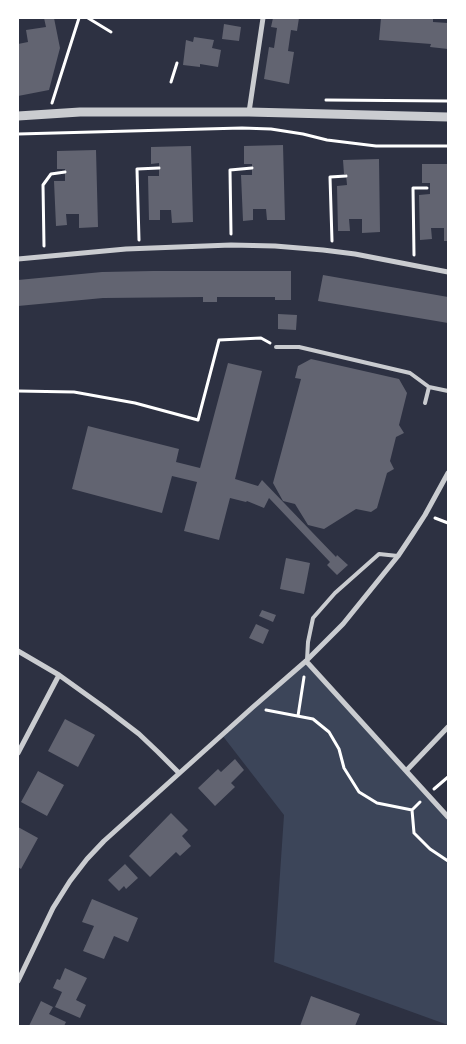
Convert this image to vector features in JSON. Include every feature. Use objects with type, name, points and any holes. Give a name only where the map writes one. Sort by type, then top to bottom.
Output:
[{"type":"street","points":[[249,112],[263,18]]},
{"type":"street","points":[[18,116],[80,112],[249,112],[448,117]]},
{"type":"street","points":[[18,259],[140,248],[231,245],[275,246],[355,254],[448,272]]},
{"type":"street","points":[[18,981],[53,908],[87,859],[104,841],[179,773],[306,662],[343,624],[398,556],[425,515],[448,473]]},
{"type":"street","points":[[18,651],[81,690],[139,734],[179,773]]},
{"type":"street","points":[[306,662],[448,817]]},
{"type":"street","points":[[18,752],[59,675]]},
{"type":"street","points":[[406,771],[448,728]]},
{"type":"lane","points":[[276,347],[299,347],[410,372],[429,386],[448,391]]},
{"type":"lane","points":[[424,403],[429,386]]},
{"type":"lane","points":[[306,662],[313,618],[335,593],[379,554],[398,556]]},
{"type":"path","points":[[52,104],[80,18]]},
{"type":"path","points":[[88,18],[111,32]]},
{"type":"path","points":[[171,82],[177,63]]},
{"type":"path","points":[[320,100],[448,101]]},
{"type":"path","points":[[18,134],[271,129],[327,140],[376,146],[448,146]]},
{"type":"path","points":[[140,248],[137,169],[159,168]]},
{"type":"path","points":[[231,245],[230,170],[252,168]]},
{"type":"path","points":[[45,257],[43,185],[51,174],[65,172]]},
{"type":"path","points":[[332,251],[330,177],[346,176]]},
{"type":"path","points":[[415,266],[413,188],[427,188]]},
{"type":"path","points":[[18,391],[74,392],[135,403],[198,420],[219,340],[261,338],[276,347]]},
{"type":"path","points":[[298,716],[306,662]]},
{"type":"path","points":[[253,707],[313,720],[329,732],[339,749],[344,768],[359,792],[377,803],[412,810]]},
{"type":"path","points":[[412,810],[448,777]]},
{"type":"path","points":[[412,810],[414,833],[430,849],[448,861]]},
{"type":"shaded area","points":[[306,661],[448,817],[448,1025],[274,962],[284,815],[222,735]]},
{"type":"building","points":[[44,18],[54,18],[60,48],[49,90],[18,96],[18,44],[28,42],[26,30],[46,27]]},
{"type":"building","points":[[273,18],[299,18],[297,31],[291,30],[288,51],[294,52],[289,84],[264,79],[269,47],[274,48],[277,28],[271,27]]},
{"type":"building","points":[[381,18],[433,18],[433,22],[448,23],[448,49],[430,47],[431,44],[379,40]]},
{"type":"building","points":[[224,24],[241,27],[239,41],[222,39]]},
{"type":"building","points":[[194,37],[214,40],[212,48],[221,50],[218,67],[200,64],[200,67],[183,65],[186,40],[193,42]]},
{"type":"building","points":[[283,145],[285,220],[267,220],[266,209],[253,209],[253,220],[243,221],[241,175],[252,175],[252,164],[244,164],[244,146]]},
{"type":"building","points":[[191,146],[193,222],[172,223],[171,210],[160,210],[160,220],[149,220],[148,176],[159,176],[159,163],[151,164],[151,147]]},
{"type":"building","points":[[96,150],[98,227],[79,228],[79,214],[66,214],[67,225],[56,226],[54,181],[65,181],[65,169],[57,169],[57,151]]},
{"type":"building","points":[[379,159],[380,232],[362,233],[362,219],[349,219],[350,231],[338,231],[337,186],[347,185],[343,160]]},
{"type":"building","points":[[422,164],[448,164],[448,241],[444,241],[444,228],[431,228],[432,239],[420,240],[419,195],[430,194],[430,183],[422,183]]},
{"type":"building","points":[[291,271],[291,300],[275,300],[275,297],[217,297],[217,302],[203,302],[203,297],[103,298],[18,306],[18,280],[102,272]]},
{"type":"building","points":[[323,275],[448,297],[448,323],[318,301]]},
{"type":"building","points":[[278,314],[297,315],[296,330],[278,329]]},
{"type":"building","points":[[311,359],[399,379],[407,393],[399,425],[404,433],[396,437],[390,461],[394,469],[387,473],[377,508],[371,512],[356,509],[324,529],[308,525],[295,504],[283,501],[273,483],[301,379],[295,378],[298,366]]},
{"type":"building","points":[[228,363],[262,371],[235,479],[258,486],[262,480],[336,557],[337,555],[348,565],[337,575],[327,565],[330,562],[269,498],[264,508],[247,501],[230,498],[219,540],[184,531],[197,482],[172,476],[162,513],[72,489],[88,426],[179,449],[176,462],[200,468]]},
{"type":"building","points":[[286,558],[310,563],[304,594],[280,589]]},
{"type":"building","points":[[262,610],[276,615],[273,622],[259,616]]},
{"type":"building","points":[[256,624],[269,630],[263,644],[249,638]]},
{"type":"building","points":[[65,719],[95,735],[78,767],[48,751]]},
{"type":"building","points":[[235,759],[244,770],[231,783],[235,787],[215,806],[198,788],[218,769],[221,772]]},
{"type":"building","points":[[38,771],[64,785],[47,816],[21,802]]},
{"type":"building","points":[[171,813],[188,830],[182,836],[191,846],[180,856],[176,852],[150,877],[129,856]]},
{"type":"building","points":[[18,827],[38,838],[21,869],[18,867]]},
{"type":"building","points":[[125,864],[138,878],[126,889],[124,886],[119,891],[108,880]]},
{"type":"building","points":[[92,899],[138,918],[128,942],[114,936],[104,959],[83,951],[94,926],[82,922]]},
{"type":"building","points":[[65,968],[87,978],[76,1000],[86,1005],[80,1018],[55,1007],[62,992],[53,988],[57,979],[60,980]]},
{"type":"building","points":[[311,996],[360,1014],[355,1026],[300,1026]]},
{"type":"building","points":[[41,1001],[53,1007],[49,1014],[66,1022],[64,1026],[29,1026]]}]
